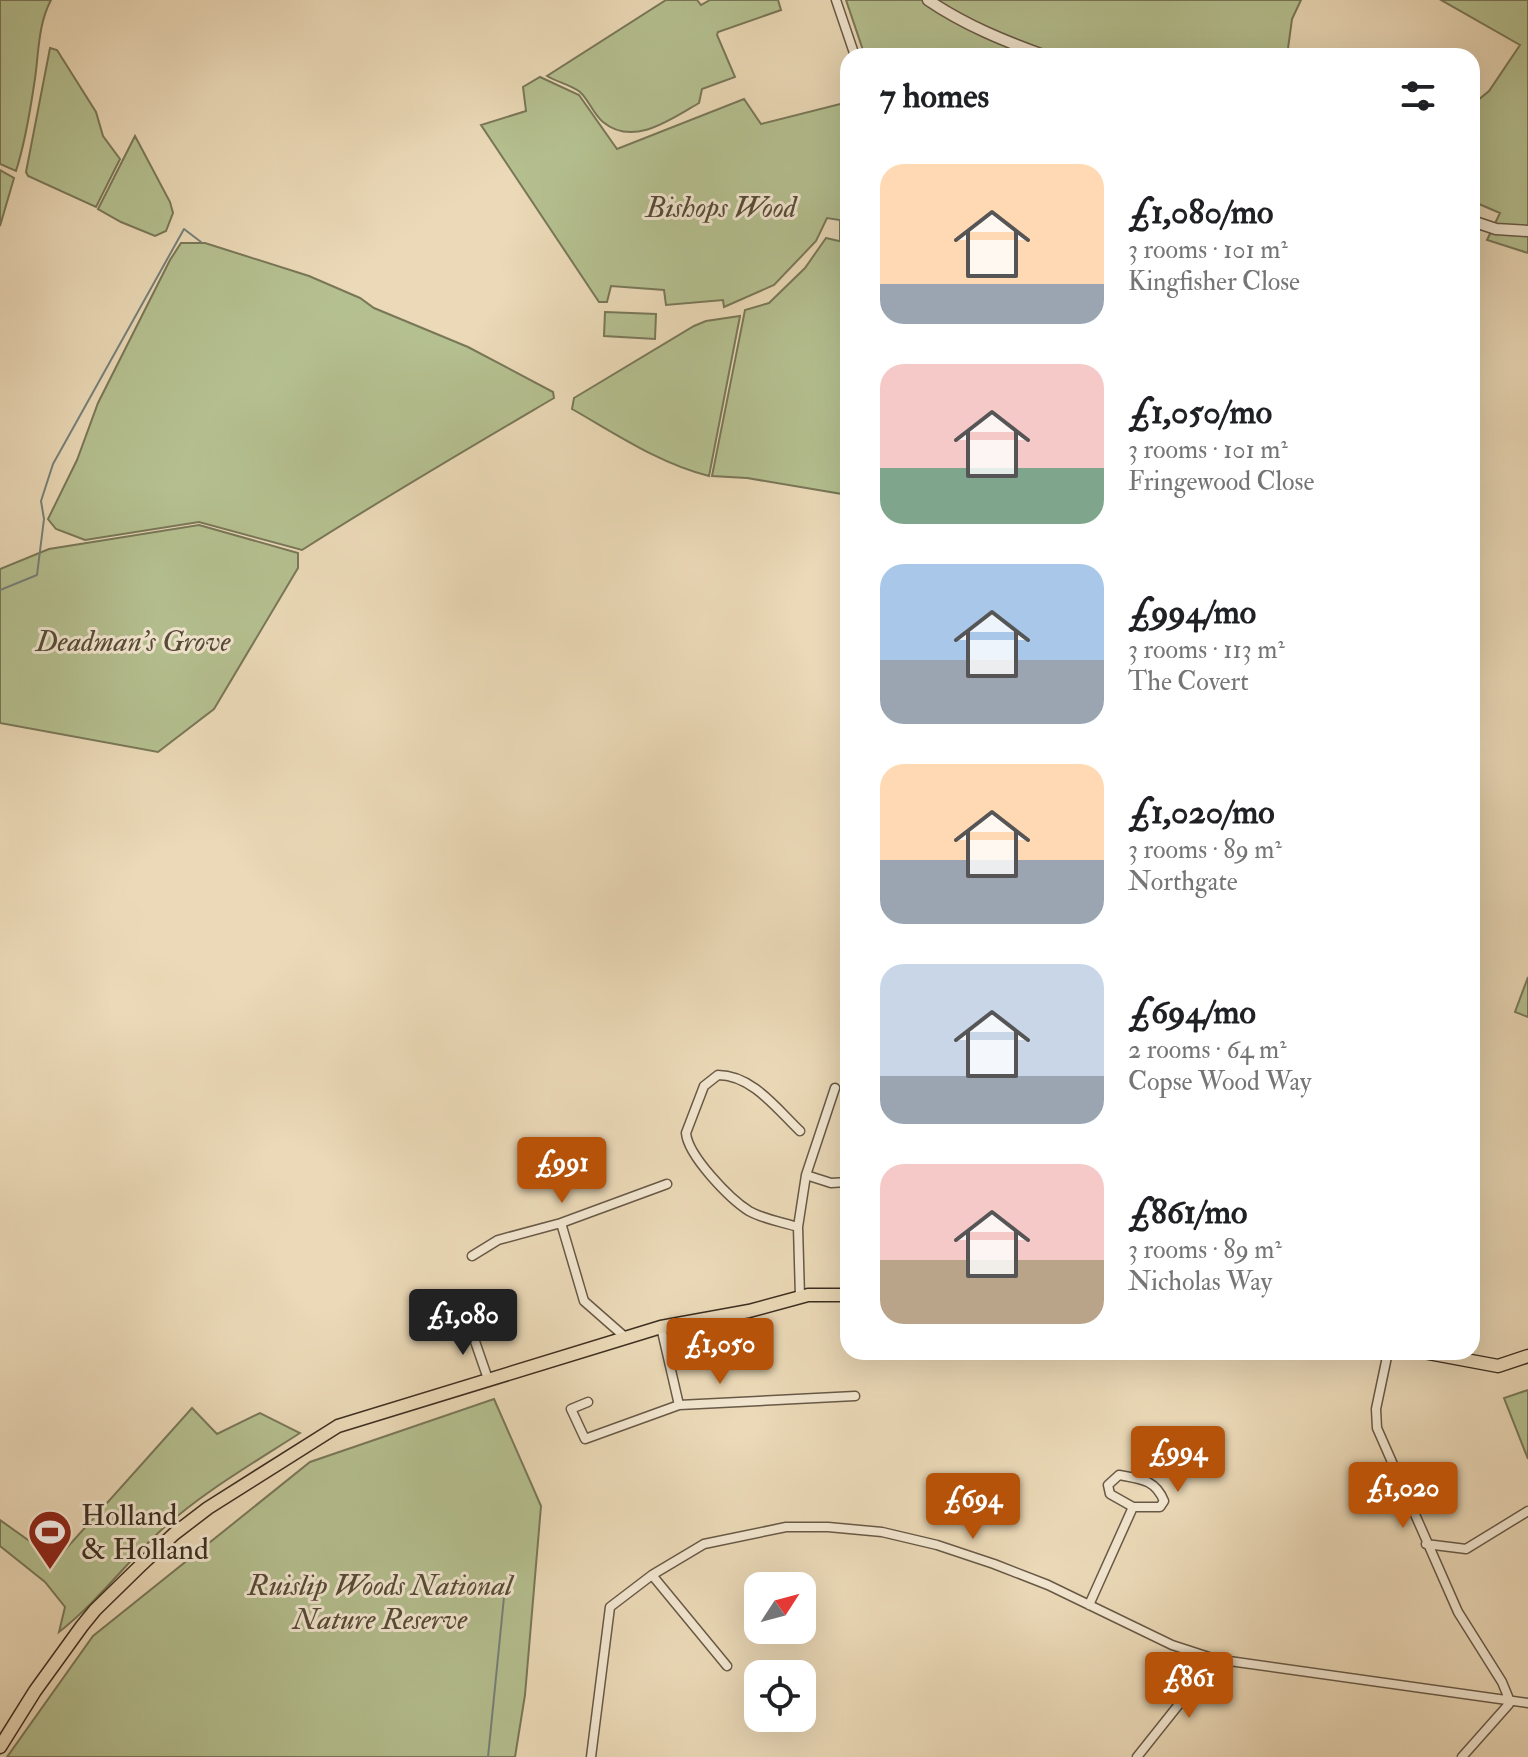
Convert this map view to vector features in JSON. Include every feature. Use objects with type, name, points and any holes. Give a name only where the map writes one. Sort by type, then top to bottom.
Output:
[{"type":"main road","points":[[0,1747],[35,1691],[95,1610],[174,1534],[208,1508],[338,1426],[661,1327],[749,1311],[800,1297],[840,1295]]},
{"type":"main road","points":[[1466,1360],[1498,1366],[1528,1356]]},
{"type":"street","points":[[836,0],[852,48]]},
{"type":"street","points":[[928,0],[954,17],[1024,48]]},
{"type":"street","points":[[1480,224],[1496,229],[1528,231]]},
{"type":"street","points":[[798,1227],[751,1212],[730,1197],[696,1156],[686,1140],[686,1133],[704,1086],[718,1075],[737,1078],[759,1092],[800,1131]]},
{"type":"street","points":[[800,1297],[798,1227],[806,1175],[835,1088]]},
{"type":"street","points":[[806,1175],[831,1183],[840,1182]]},
{"type":"street","points":[[472,1256],[498,1240],[561,1223],[667,1184]]},
{"type":"street","points":[[561,1223],[584,1301],[625,1337]]},
{"type":"street","points":[[469,1324],[488,1379]]},
{"type":"street","points":[[661,1327],[679,1405]]},
{"type":"street","points":[[1386,1360],[1376,1409],[1377,1428],[1458,1612],[1502,1682],[1509,1699],[1509,1704],[1462,1757]]},
{"type":"street","points":[[588,1402],[571,1409],[585,1439],[679,1405],[855,1396]]},
{"type":"street","points":[[1119,1475],[1150,1481],[1160,1491],[1164,1501],[1160,1507],[1133,1507],[1110,1494],[1108,1485],[1119,1475]]},
{"type":"street","points":[[1089,1605],[1133,1507]]},
{"type":"street","points":[[1426,1544],[1466,1549],[1528,1511]]},
{"type":"street","points":[[591,1757],[610,1607],[652,1575],[704,1544],[786,1527],[882,1532],[937,1545],[1048,1585],[1172,1645],[1215,1659],[1528,1703]]},
{"type":"street","points":[[652,1575],[727,1666]]},
{"type":"street","points":[[1137,1757],[1215,1659]]},
{"type":"green space","points":[[0,0],[51,0],[41,31],[29,117],[16,171],[0,164]]},
{"type":"green space","points":[[666,0],[697,0],[701,5],[710,0],[778,0],[781,10],[718,32],[735,77],[702,89],[699,103],[651,128],[627,132],[615,129],[600,119],[580,92],[547,76]]},
{"type":"green space","points":[[846,0],[1301,0],[1292,19],[1288,48],[862,48]]},
{"type":"green space","points":[[1441,0],[1528,0],[1528,253],[1487,240],[1500,213],[1480,204],[1480,98],[1489,91],[1520,45]]},
{"type":"green space","points":[[50,48],[57,50],[96,112],[103,136],[120,159],[96,207],[28,176],[26,172]]},
{"type":"green space","name":"Bishops Wood","points":[[540,77],[579,95],[617,149],[744,99],[761,124],[840,104],[840,220],[827,218],[816,241],[774,285],[724,307],[723,300],[666,305],[664,290],[611,286],[607,302],[599,302],[481,125],[526,111],[523,87]]},
{"type":"green space","points":[[135,136],[173,213],[166,231],[155,236],[98,209]]},
{"type":"green space","points":[[0,170],[14,178],[0,226]]},
{"type":"green space","points":[[826,238],[840,241],[840,494],[747,478],[712,476],[745,310],[769,303],[805,268]]},
{"type":"green space","points":[[181,243],[205,243],[309,276],[360,298],[374,308],[468,347],[553,392],[554,398],[302,550],[199,522],[85,540],[56,529],[48,519],[77,460],[98,403]]},
{"type":"green space","points":[[605,312],[656,314],[655,339],[604,336]]},
{"type":"green space","points":[[740,316],[709,476],[656,456],[572,409],[574,398],[694,326]]},
{"type":"green space","name":"Deadman's Grove","points":[[199,525],[298,553],[298,568],[214,709],[158,752],[0,723],[0,569],[49,549]]},
{"type":"green space","points":[[1528,977],[1528,1017],[1515,1012]]},
{"type":"green space","points":[[1528,1390],[1528,1459],[1504,1398]]},
{"type":"green space","name":"Ruislip Woods National Nature Reserve","points":[[494,1399],[541,1506],[525,1695],[515,1757],[7,1757],[93,1636],[310,1462]]},
{"type":"green space","points":[[192,1408],[217,1434],[260,1413],[300,1433],[225,1481],[171,1521],[85,1610],[59,1632],[65,1607],[45,1582],[0,1546],[0,1520],[56,1560]]},
{"type":"waterway","points":[[0,590],[37,575],[44,519],[41,501],[53,464],[184,229],[201,242]]},
{"type":"waterway","points":[[488,1757],[504,1597]]},
{"type":"place","name":"Holland & Holland","points":[[50,1571]]}]
